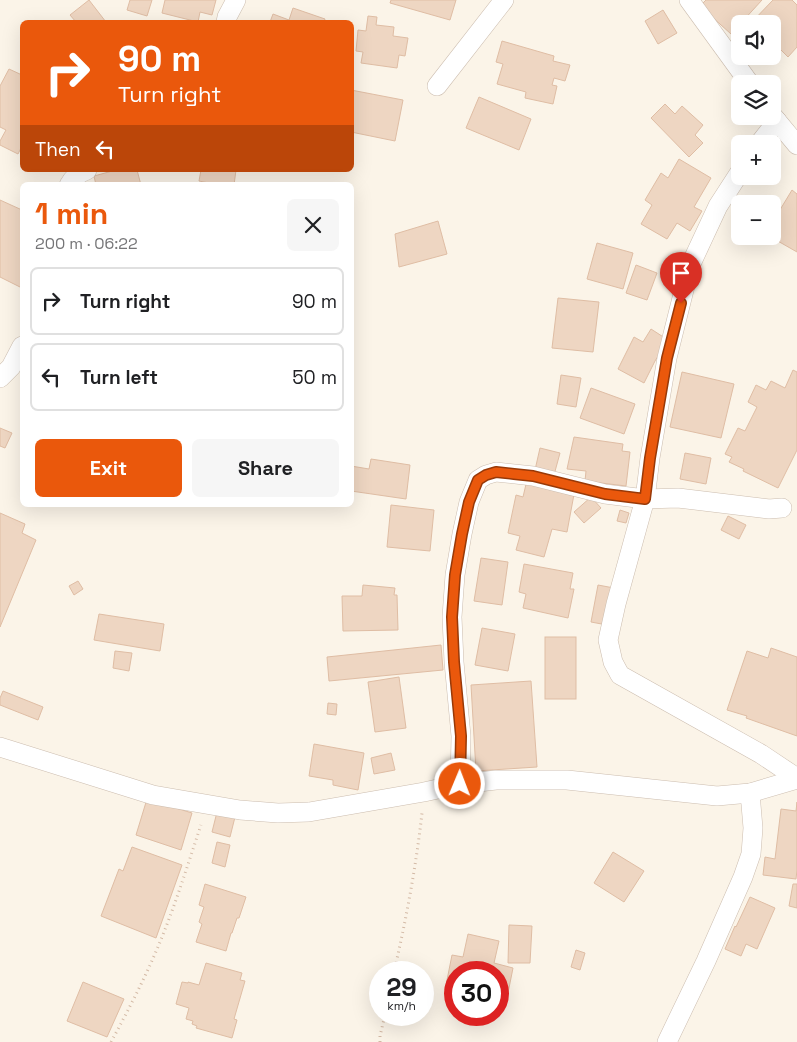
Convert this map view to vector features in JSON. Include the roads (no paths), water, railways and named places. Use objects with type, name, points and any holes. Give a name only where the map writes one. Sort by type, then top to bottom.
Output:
[{"type":"street","points":[[227,20],[236,0]]},
{"type":"street","points":[[437,86],[504,0]]},
{"type":"street","points":[[689,0],[743,75]]},
{"type":"street","points":[[781,125],[797,145]]},
{"type":"street","points":[[72,182],[82,172]]},
{"type":"street","points":[[732,185],[718,206],[690,266],[667,358],[645,499],[608,640],[613,662],[620,675],[761,754],[797,778]]},
{"type":"street","points":[[0,378],[11,367],[20,350]]},
{"type":"street","points":[[460,784],[461,736],[452,617],[455,575],[462,534],[469,502],[478,480],[496,472],[533,476],[605,494],[645,499],[678,498],[782,508]]},
{"type":"street","points":[[0,747],[153,795],[240,810],[278,813],[309,812],[460,784],[496,780],[567,780],[717,796],[750,793],[797,778]]},
{"type":"street","points":[[667,1042],[710,953],[751,854],[753,828],[750,793]]}]
